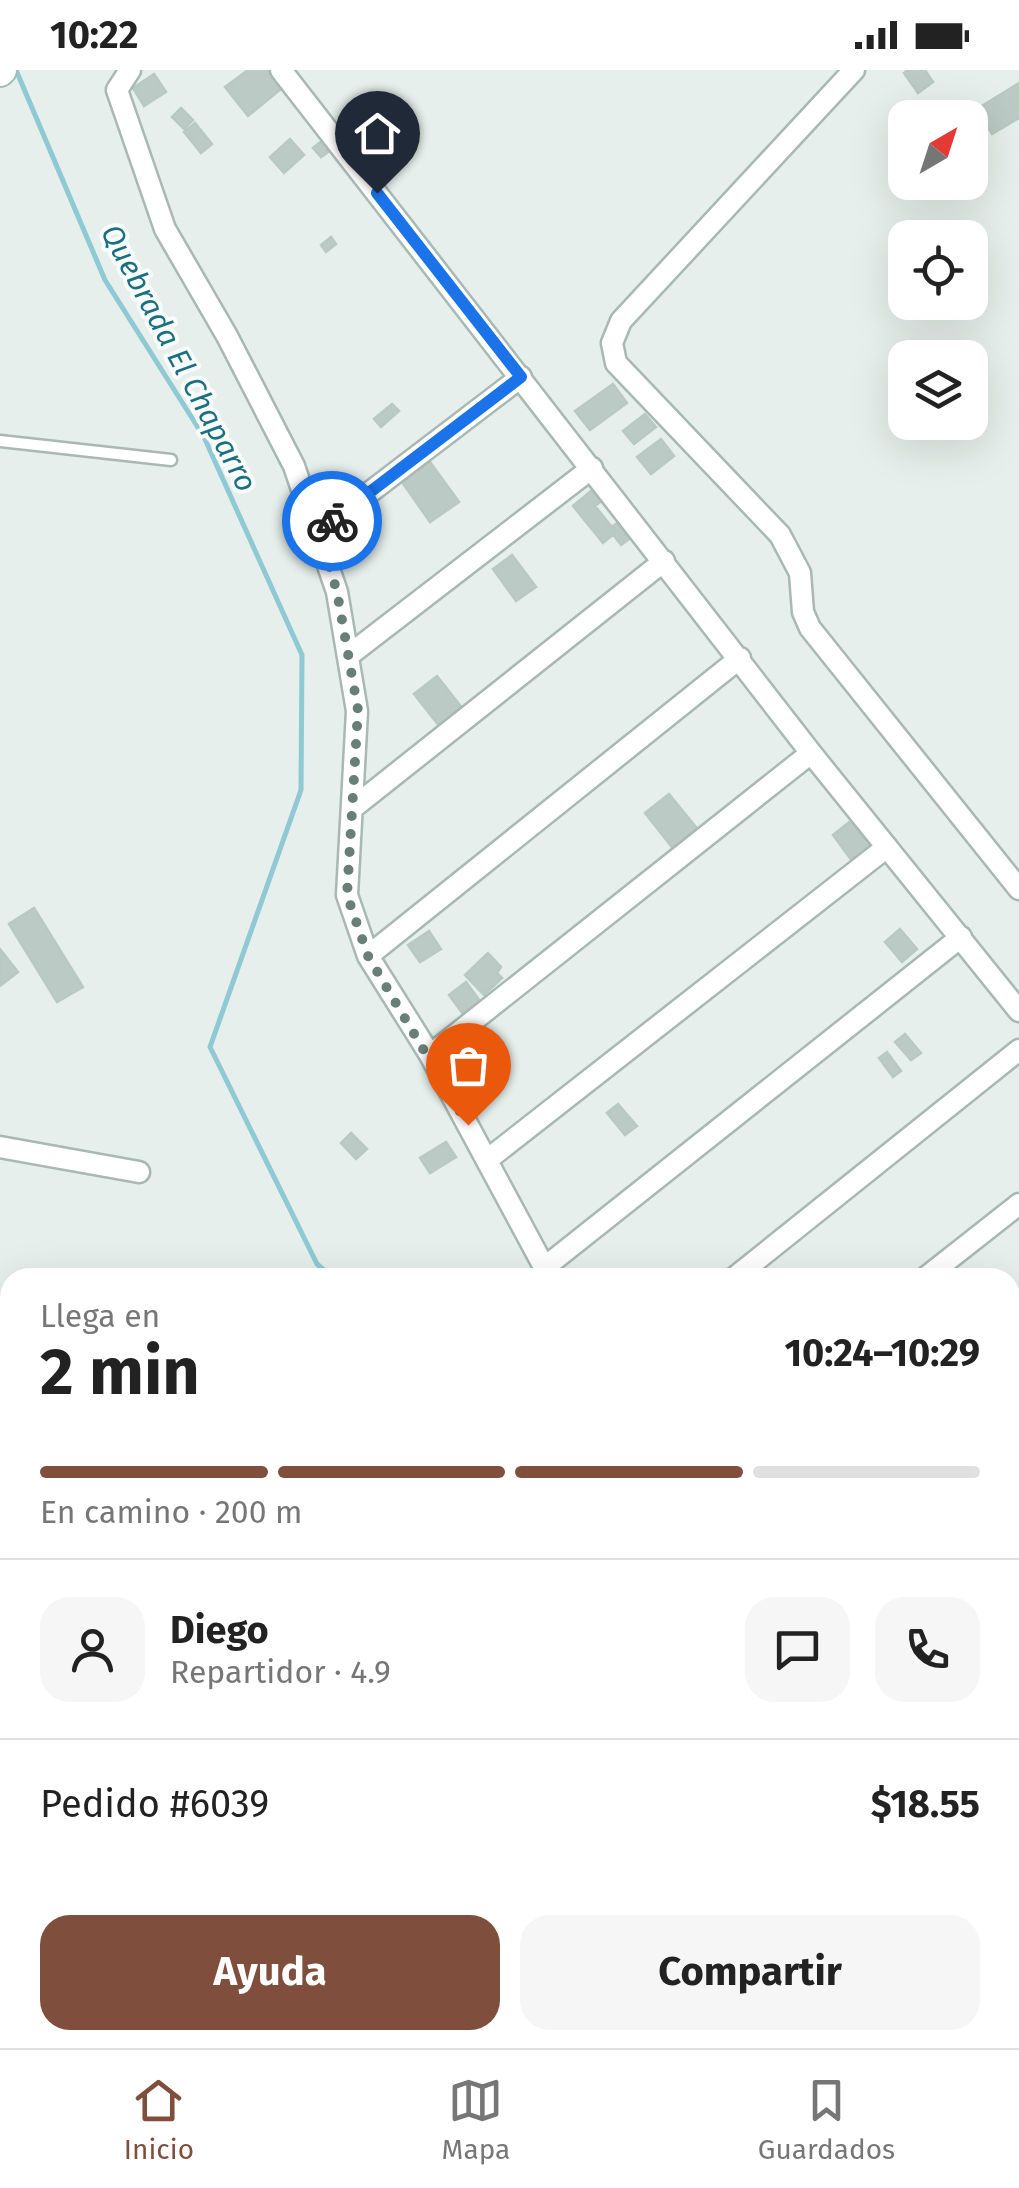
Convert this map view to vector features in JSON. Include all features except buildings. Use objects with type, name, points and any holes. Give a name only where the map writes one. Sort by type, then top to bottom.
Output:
[{"type":"street","points":[[130,70],[117,90],[165,228],[228,336],[294,466],[337,592],[358,710],[347,895],[368,956],[430,1054],[546,1268]]},
{"type":"street","points":[[281,70],[810,752],[1019,1010]]},
{"type":"street","points":[[854,70],[621,321],[612,343],[616,363],[780,536],[800,573],[803,612],[810,628],[1019,890]]},
{"type":"street","points":[[319,531],[521,377]]},
{"type":"street","points":[[348,656],[592,468]]},
{"type":"street","points":[[354,808],[664,561]]},
{"type":"street","points":[[368,956],[740,658]]},
{"type":"street","points":[[430,1054],[810,752]]},
{"type":"street","points":[[487,1160],[887,847]]},
{"type":"street","points":[[553,1268],[960,937]]},
{"type":"street","points":[[746,1268],[1019,1050]]},
{"type":"street","points":[[0,1148],[138,1172]]},
{"type":"street","points":[[939,1268],[1019,1204]]},
{"type":"lane","points":[[0,441],[170,460]]},
{"type":"waterway","name":"Quebrada El Chaparro","points":[[16,70],[105,280],[204,437],[302,655],[301,790],[210,1047],[322,1268]]},
{"type":"way so far","points":[[332,521],[319,531],[337,592],[358,710],[347,895],[368,956],[430,1054],[468,1125]]},
{"type":"route","points":[[332,521],[521,377],[377,193]]}]
